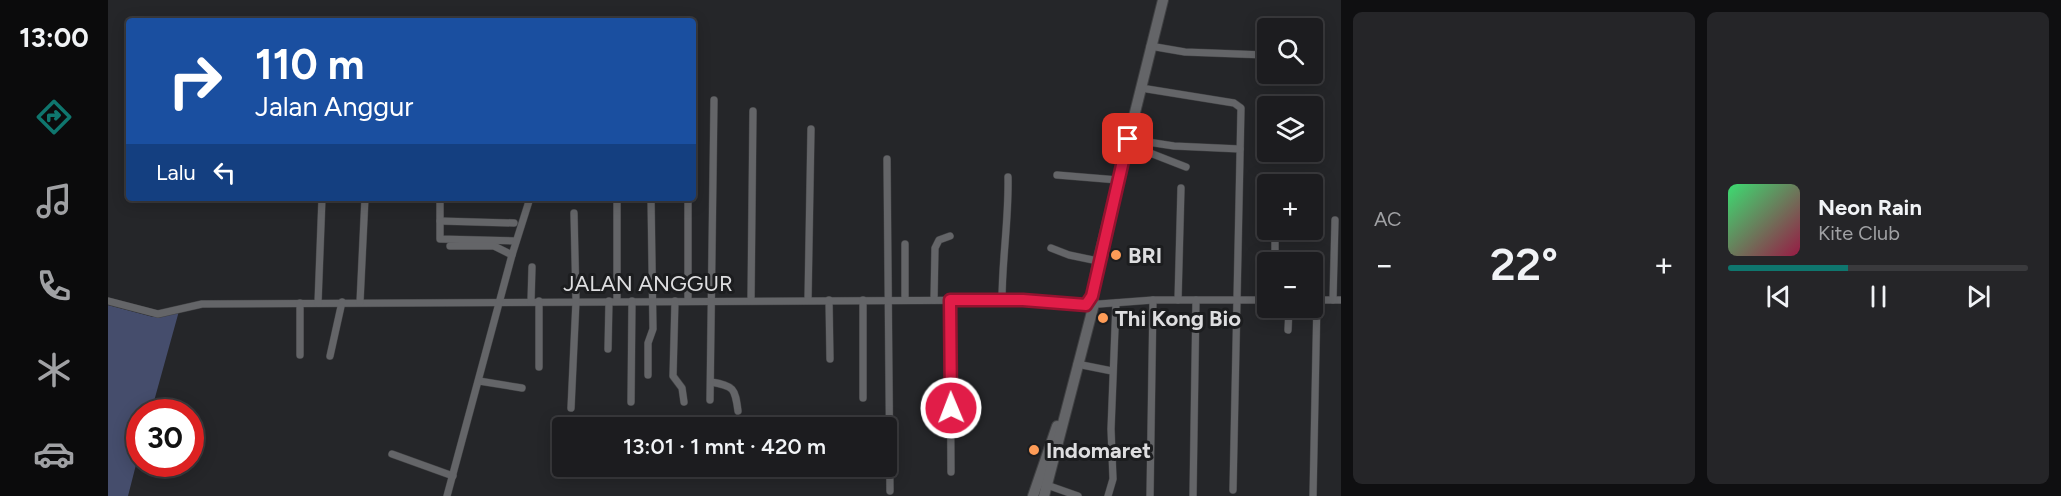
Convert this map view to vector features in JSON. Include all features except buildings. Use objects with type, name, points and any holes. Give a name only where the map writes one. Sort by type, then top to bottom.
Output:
[{"type":"main road","points":[[1033,496],[1042,483],[1077,364],[1098,261],[1163,0]]},
{"type":"main road","points":[[1064,413],[1091,302]]},
{"type":"main road","points":[[1042,483],[1044,496]]},
{"type":"street","points":[[1150,46],[1185,52],[1257,55]]},
{"type":"street","points":[[1141,88],[1239,105],[1242,111],[1233,490]]},
{"type":"street","points":[[710,400],[714,100]]},
{"type":"street","points":[[751,300],[753,111]]},
{"type":"street","points":[[808,300],[811,129]]},
{"type":"street","points":[[1128,142],[1240,149]]},
{"type":"street","points":[[1128,142],[1186,167]]},
{"type":"street","points":[[887,159],[890,491]]},
{"type":"street","points":[[1057,175],[1118,180]]},
{"type":"street","points":[[1002,300],[1008,177]]},
{"type":"street","points":[[1178,300],[1181,188]]},
{"type":"street","points":[[318,303],[322,201]]},
{"type":"street","points":[[360,302],[365,201]]},
{"type":"street","points":[[440,201],[440,239],[516,241]]},
{"type":"street","points":[[447,496],[512,255],[529,201]]},
{"type":"street","points":[[648,375],[648,343],[653,329],[651,201]]},
{"type":"street","points":[[688,201],[688,301]]},
{"type":"street","points":[[617,202],[617,301]]},
{"type":"street","points":[[571,408],[576,301],[574,213]]},
{"type":"street","points":[[1335,220],[1337,300]]},
{"type":"street","points":[[440,221],[514,223]]},
{"type":"street","points":[[934,300],[934,248],[939,240],[950,236]]},
{"type":"street","points":[[905,244],[905,300]]},
{"type":"street","points":[[450,246],[494,246],[512,255]]},
{"type":"street","points":[[1051,248],[1069,255],[1098,261]]},
{"type":"street","points":[[532,267],[539,367]]},
{"type":"street","points":[[829,300],[830,359]]},
{"type":"street","points":[[863,300],[863,398]]},
{"type":"street","points":[[950,300],[951,472]]},
{"type":"street","name":"JALAN ANGGUR","points":[[108,301],[158,314],[202,304],[360,302],[1002,300],[1116,303],[1153,300],[1257,300]]},
{"type":"street","points":[[1150,496],[1153,300]]},
{"type":"street","points":[[1193,496],[1196,300]]},
{"type":"street","points":[[608,349],[609,301]]},
{"type":"street","points":[[631,402],[632,301]]},
{"type":"street","points":[[675,301],[673,376],[681,388],[684,402]]},
{"type":"street","points":[[300,303],[300,355]]},
{"type":"street","points":[[330,357],[342,303]]},
{"type":"street","points":[[1108,496],[1113,479],[1110,468],[1116,303]]},
{"type":"street","points":[[1288,330],[1289,318]]},
{"type":"street","points":[[1313,496],[1315,318]]},
{"type":"street","points":[[1077,364],[1112,371]]},
{"type":"street","points":[[479,381],[522,388]]},
{"type":"street","points":[[711,382],[731,387],[735,392],[738,411]]},
{"type":"street","points":[[392,454],[453,477]]},
{"type":"street","points":[[1042,483],[1078,496]]},
{"type":"shaded area","points":[[108,305],[153,317],[179,311],[155,399],[126,399],[126,477],[133,477],[128,496],[108,496]]},
{"type":"place","name":"BRI","points":[[1116,255]]},
{"type":"place","name":"Thi Kong Bio","points":[[1103,318]]},
{"type":"place","name":"Indomaret","points":[[1034,450]]},
{"type":"route","points":[[951,408],[950,300],[1023,300],[1086,305],[1092,296],[1098,261],[1128,139]]}]
